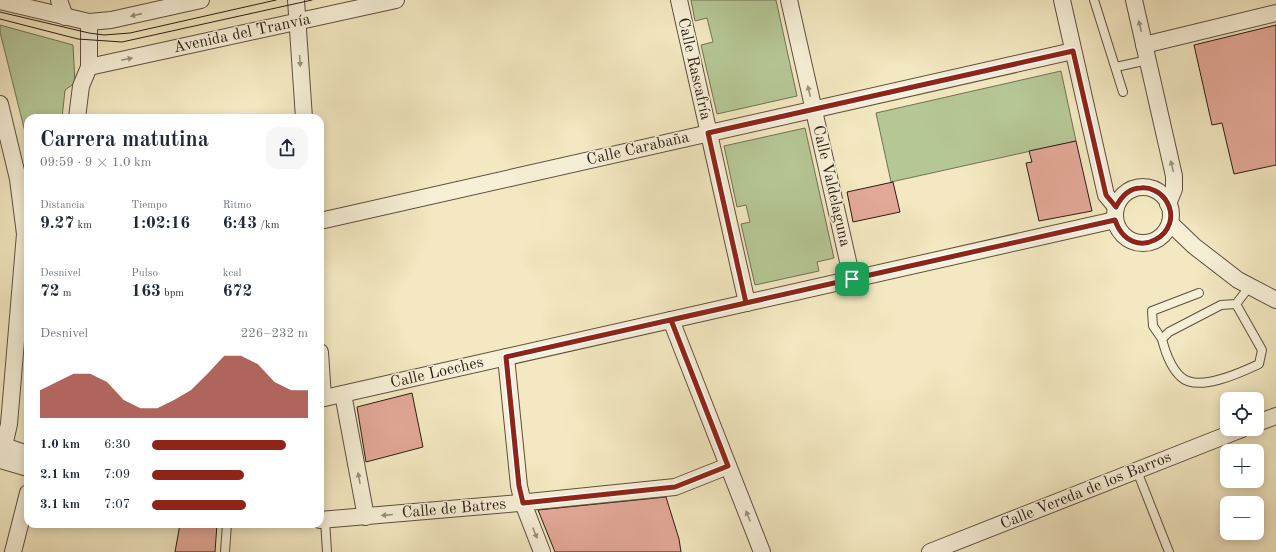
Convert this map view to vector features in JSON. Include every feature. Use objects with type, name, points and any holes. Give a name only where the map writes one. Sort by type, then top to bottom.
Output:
[{"type":"street","points":[[59,0],[65,17]]},
{"type":"street","points":[[4,1],[89,22],[111,20],[202,0]]},
{"type":"street","points":[[296,0],[304,114]]},
{"type":"street","name":"Avenida del Tranvía","points":[[89,67],[396,0]]},
{"type":"street","name":"Calle Rascafría","points":[[679,0],[746,303]]},
{"type":"street","name":"Calle Valdelaguna","points":[[789,0],[852,279]]},
{"type":"street","points":[[1062,0],[1106,195],[1115,213],[1118,228],[1124,236],[1132,241],[1141,243],[1150,242],[1159,238],[1166,231],[1170,223],[1170,210],[1168,204],[1157,191],[1141,188],[1125,194],[1120,200],[1115,213]]},
{"type":"street","points":[[1134,0],[1174,176],[1174,190],[1168,204]]},
{"type":"street","points":[[1146,52],[1276,13]]},
{"type":"street","points":[[78,114],[81,86],[89,67],[89,22]]},
{"type":"street","name":"Calle Carabaña","points":[[324,220],[1073,51]]},
{"type":"street","points":[[0,104],[18,179],[24,226]]},
{"type":"street","name":"Calle Loeches","points":[[324,399],[852,279],[1115,213]]},
{"type":"street","points":[[1170,223],[1194,246],[1238,280],[1276,300]]},
{"type":"street","points":[[1,453],[9,424],[24,246]]},
{"type":"street","points":[[671,320],[762,552]]},
{"type":"street","points":[[506,357],[519,486],[523,503],[542,552]]},
{"type":"street","points":[[343,394],[366,516]]},
{"type":"street","points":[[1264,420],[1276,416]]},
{"type":"street","name":"Calle Vereda de los Barros","points":[[930,552],[1224,436]]},
{"type":"street","points":[[1,453],[24,454]]},
{"type":"street","points":[[1,453],[24,466]]},
{"type":"street","name":"Calle de Batres","points":[[324,520],[523,503],[675,487],[728,466]]},
{"type":"street","points":[[13,552],[24,509]]},
{"type":"lane","points":[[1094,0],[1123,92]]},
{"type":"lane","points":[[1116,67],[1146,52]]},
{"type":"lane","points":[[1162,338],[1169,332],[1221,305],[1236,304],[1250,286]]},
{"type":"lane","points":[[1199,293],[1152,312],[1153,326],[1162,338],[1170,361],[1181,378],[1196,383],[1222,379],[1259,364],[1262,350],[1236,304]]},
{"type":"lane","points":[[1137,471],[1169,552]]},
{"type":"lane","points":[[225,552],[227,528]]},
{"type":"lane","points":[[323,528],[327,552]]},
{"type":"green space","points":[[691,0],[776,0],[797,96],[717,114],[701,45],[713,42],[707,18],[695,21]]},
{"type":"green space","points":[[0,25],[73,45],[75,83],[65,90],[62,114],[24,114],[24,128],[0,32]]},
{"type":"green space","points":[[1061,71],[1076,141],[891,182],[876,113]]},
{"type":"green space","points":[[805,128],[834,258],[817,262],[819,271],[755,285],[741,224],[750,222],[746,205],[737,207],[724,146]]},
{"type":"building","points":[[1276,25],[1276,165],[1234,174],[1222,123],[1212,125],[1194,45]]},
{"type":"building","points":[[1076,141],[1092,211],[1039,221],[1026,163],[1032,162],[1029,151]]},
{"type":"building","points":[[893,182],[900,212],[853,222],[847,192]]},
{"type":"building","points":[[412,393],[423,447],[366,462],[357,407]]},
{"type":"building","points":[[666,497],[679,539],[681,552],[555,552],[538,510]]},
{"type":"building","points":[[179,528],[217,528],[215,552],[175,552]]},
{"type":"tram line","points":[[0,12],[89,33],[104,35],[130,33],[276,0]]},
{"type":"tram line","points":[[0,19],[78,39],[122,42],[312,0]]},
{"type":"route","points":[[852,279],[746,303],[709,311],[506,357],[519,486],[523,503],[675,487],[728,466],[671,320],[746,303],[708,133],[1073,51],[1106,195],[1116,207],[1125,194],[1133,190],[1149,188],[1157,191],[1164,197],[1170,210],[1170,223],[1166,231],[1159,238],[1150,242],[1141,243],[1132,241],[1124,236],[1118,228],[1115,220],[852,279]]}]
